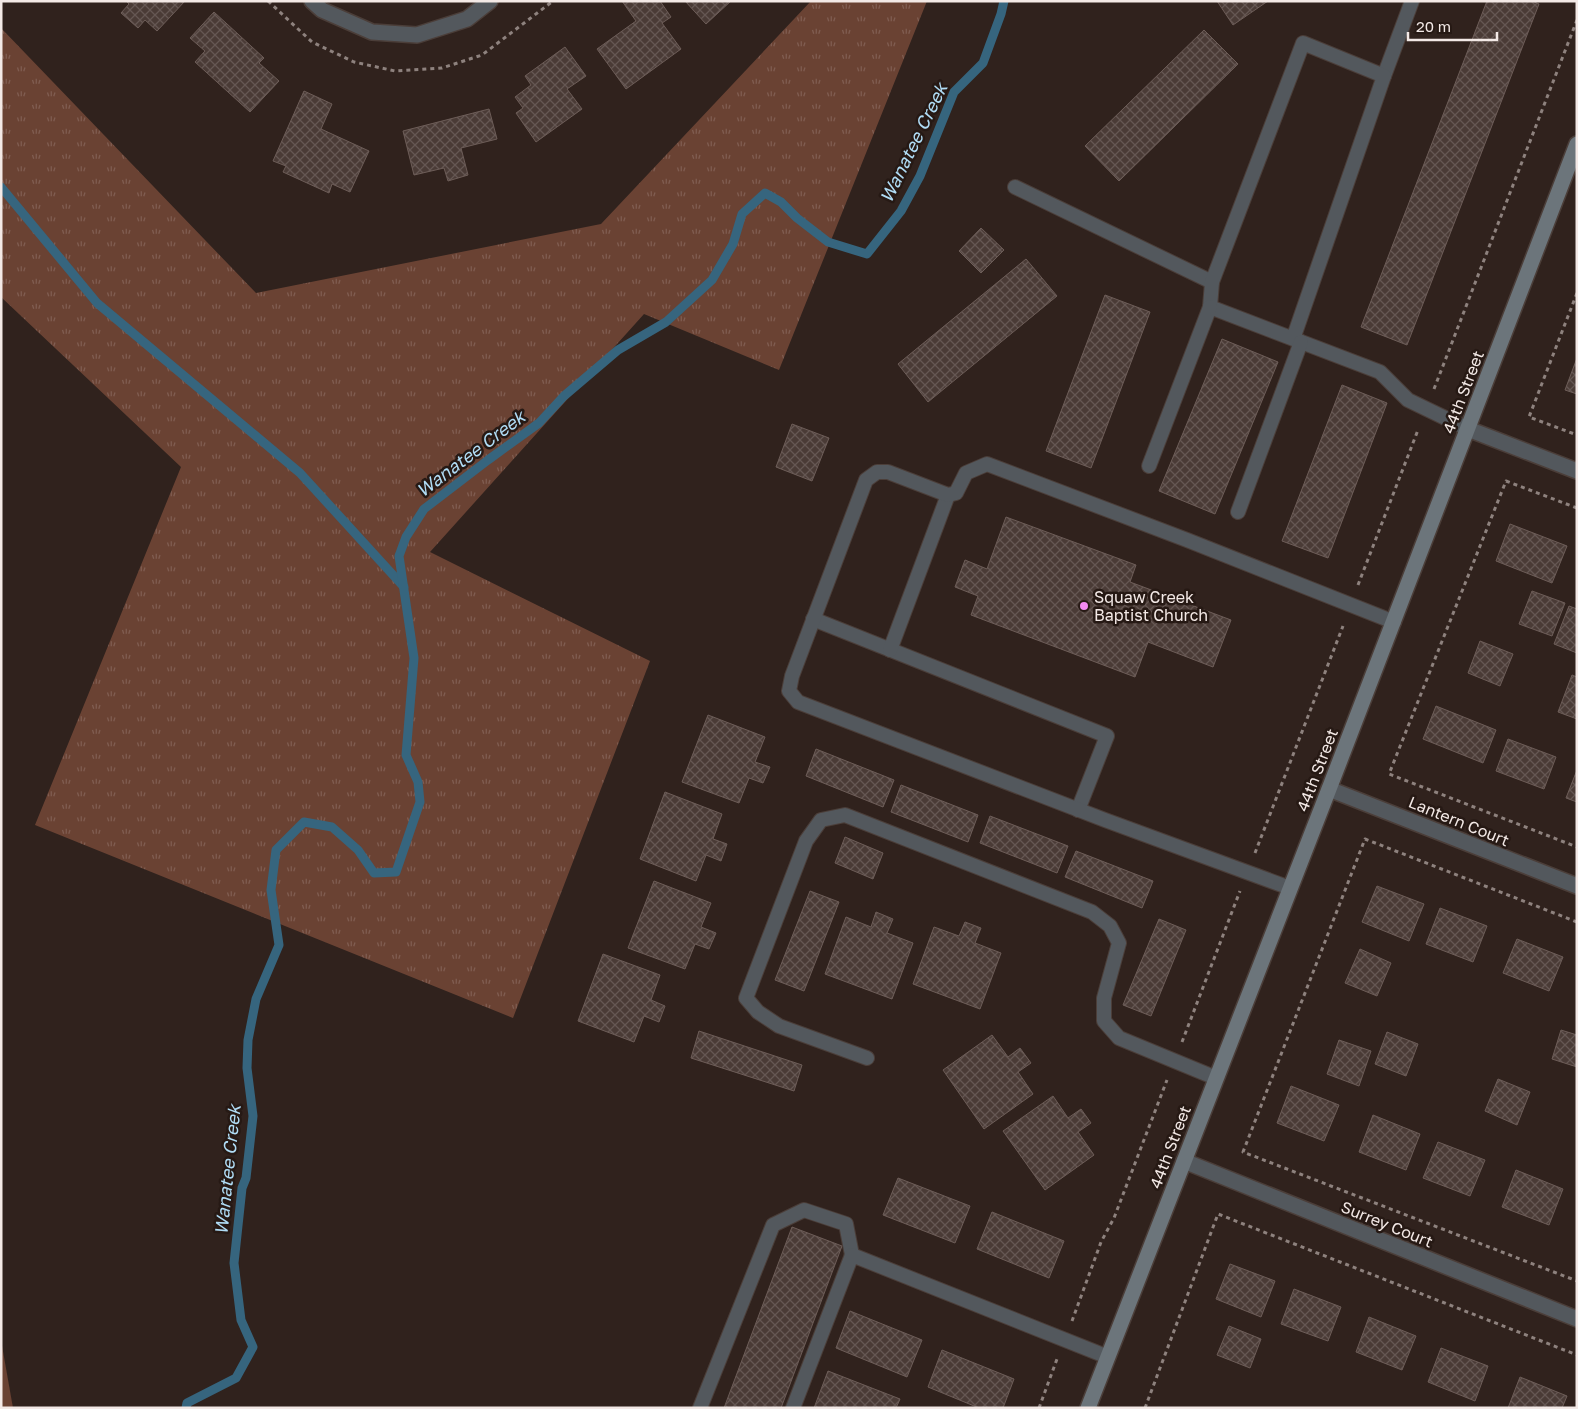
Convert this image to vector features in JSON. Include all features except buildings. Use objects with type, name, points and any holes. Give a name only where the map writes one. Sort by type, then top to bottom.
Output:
[{"type":"street","points":[[312,1],[322,10],[372,32],[417,36],[467,19],[490,1]]},
{"type":"street","name":"44th Street","points":[[1088,1408],[1394,622],[1577,144]]},
{"type":"street","points":[[1468,429],[1577,471]]},
{"type":"street","name":"Lantern Court","points":[[1329,788],[1577,886]]},
{"type":"street","name":"Surrey Court","points":[[1184,1161],[1577,1320]]},
{"type":"lane","points":[[1238,512],[1384,76],[1412,1]]},
{"type":"lane","points":[[1149,466],[1210,307],[1212,282],[1303,43],[1384,76]]},
{"type":"lane","points":[[1015,187],[1212,282]]},
{"type":"lane","points":[[1210,307],[1380,372],[1408,400],[1468,429]]},
{"type":"lane","points":[[1290,888],[1078,810],[798,702],[789,691],[792,676],[866,480],[877,472],[888,472],[948,495],[956,493],[966,473],[986,464],[1187,540],[1394,622]]},
{"type":"lane","points":[[890,650],[948,495]]},
{"type":"lane","points":[[813,619],[1107,736],[1078,810]]},
{"type":"lane","points":[[867,1058],[780,1026],[758,1012],[746,998],[806,841],[821,820],[845,815],[1092,912],[1110,926],[1119,943],[1104,998],[1104,1021],[1119,1038],[1216,1078]]},
{"type":"lane","points":[[700,1408],[773,1225],[804,1210],[846,1224],[852,1255],[793,1408]]},
{"type":"lane","points":[[852,1255],[1108,1357]]},
{"type":"path","points":[[1039,1408],[1101,1242],[1114,1218],[1577,20]]},
{"type":"path","points":[[1577,292],[1529,417],[1577,435]]},
{"type":"path","points":[[1577,508],[1506,481],[1389,774],[1577,847]]},
{"type":"path","points":[[1577,922],[1365,838],[1243,1152],[1577,1281]]},
{"type":"path","points":[[1145,1408],[1218,1214],[1577,1355]]},
{"type":"green space","points":[[811,1],[927,1],[779,370],[644,314],[430,552],[650,661],[513,1018],[35,825],[181,467],[1,297],[1,28],[256,293],[601,224]]},
{"type":"green space","points":[[1,1340],[13,1408],[1,1408]]},
{"type":"waterway","name":"Wanatee Creek","points":[[186,1408],[187,1403],[236,1378],[253,1347],[241,1320],[234,1263],[242,1188],[246,1178],[253,1116],[247,1068],[248,1040],[256,999],[279,945],[271,890],[276,850],[304,822],[332,827],[358,850],[374,873],[396,872],[420,802],[418,782],[406,755],[414,658],[399,556],[406,537],[424,509],[539,423],[564,396],[618,350],[666,322],[712,280],[733,244],[742,214],[765,193],[781,202],[797,218],[828,242],[867,254],[901,211],[920,176],[954,92],[983,63],[1004,1]]},
{"type":"waterway","points":[[1,187],[97,303],[300,473],[404,587]]},
{"type":"place","name":"Squaw Creek Baptist Church","points":[[1084,606]]}]
